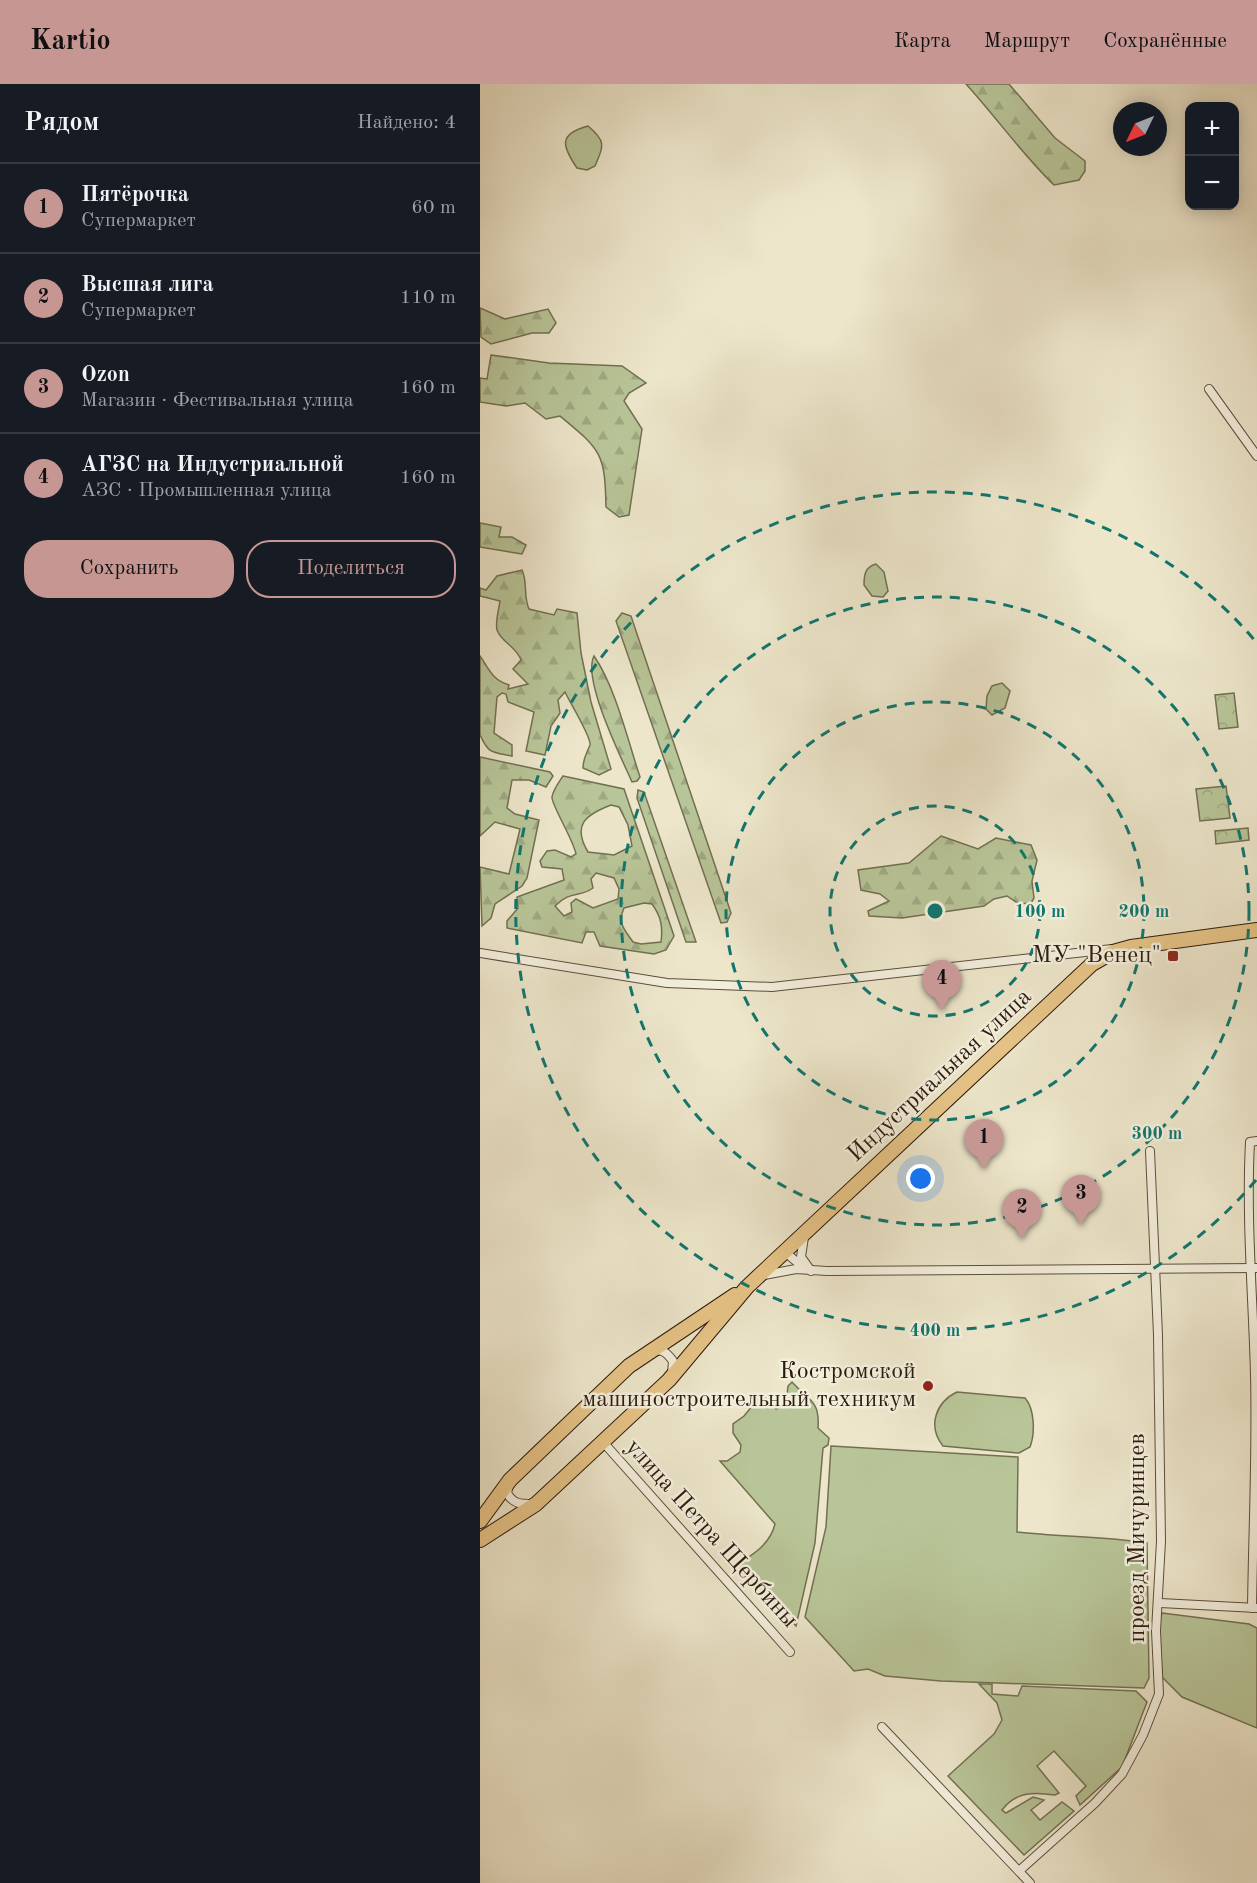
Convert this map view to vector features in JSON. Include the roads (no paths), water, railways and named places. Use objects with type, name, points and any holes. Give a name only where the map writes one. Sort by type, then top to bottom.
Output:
[{"type":"highway","name":"Индустриальная улица","points":[[480,1540],[536,1504],[603,1443],[669,1380],[751,1283],[1084,971],[1102,957],[1131,947],[1257,930]]},
{"type":"highway","name":"Индустриальная улица","points":[[480,1521],[510,1480],[629,1366],[751,1283]]},
{"type":"street","points":[[1209,389],[1257,456]]},
{"type":"street","points":[[480,953],[667,983],[772,987],[1131,947]]},
{"type":"street","points":[[1160,1603],[1255,1608],[1256,1375],[1253,1142]]},
{"type":"street","name":"проезд Мичуринцев","points":[[1019,1871],[1095,1803],[1122,1774],[1134,1754],[1159,1694],[1156,1631],[1160,1603],[1158,1335],[1150,1151]]},
{"type":"street","points":[[808,1231],[800,1250],[805,1265],[811,1270]]},
{"type":"street","points":[[785,1252],[792,1260],[811,1270]]},
{"type":"street","points":[[751,1283],[782,1270],[1253,1268]]},
{"type":"street","points":[[648,1353],[660,1350],[668,1354],[673,1361],[673,1370],[669,1380]]},
{"type":"street","name":"улица Петра Щербины","points":[[603,1443],[790,1652]]},
{"type":"street","points":[[510,1480],[507,1493],[511,1500],[518,1504],[536,1504]]},
{"type":"street","points":[[882,1727],[1030,1883]]},
{"type":"place","name":"МУ \"Венец\"","points":[[1173,956]]},
{"type":"place","name":"АГЗС на Индустриальной","points":[[942,1010]]},
{"type":"place","name":"Пятёрочка","points":[[984,1169]]},
{"type":"place","name":"Ozon","points":[[1081,1225]]},
{"type":"place","name":"Высшая лига","points":[[1022,1239]]},
{"type":"place","name":"Костромской машиностроительный техникум","points":[[928,1386]]}]
